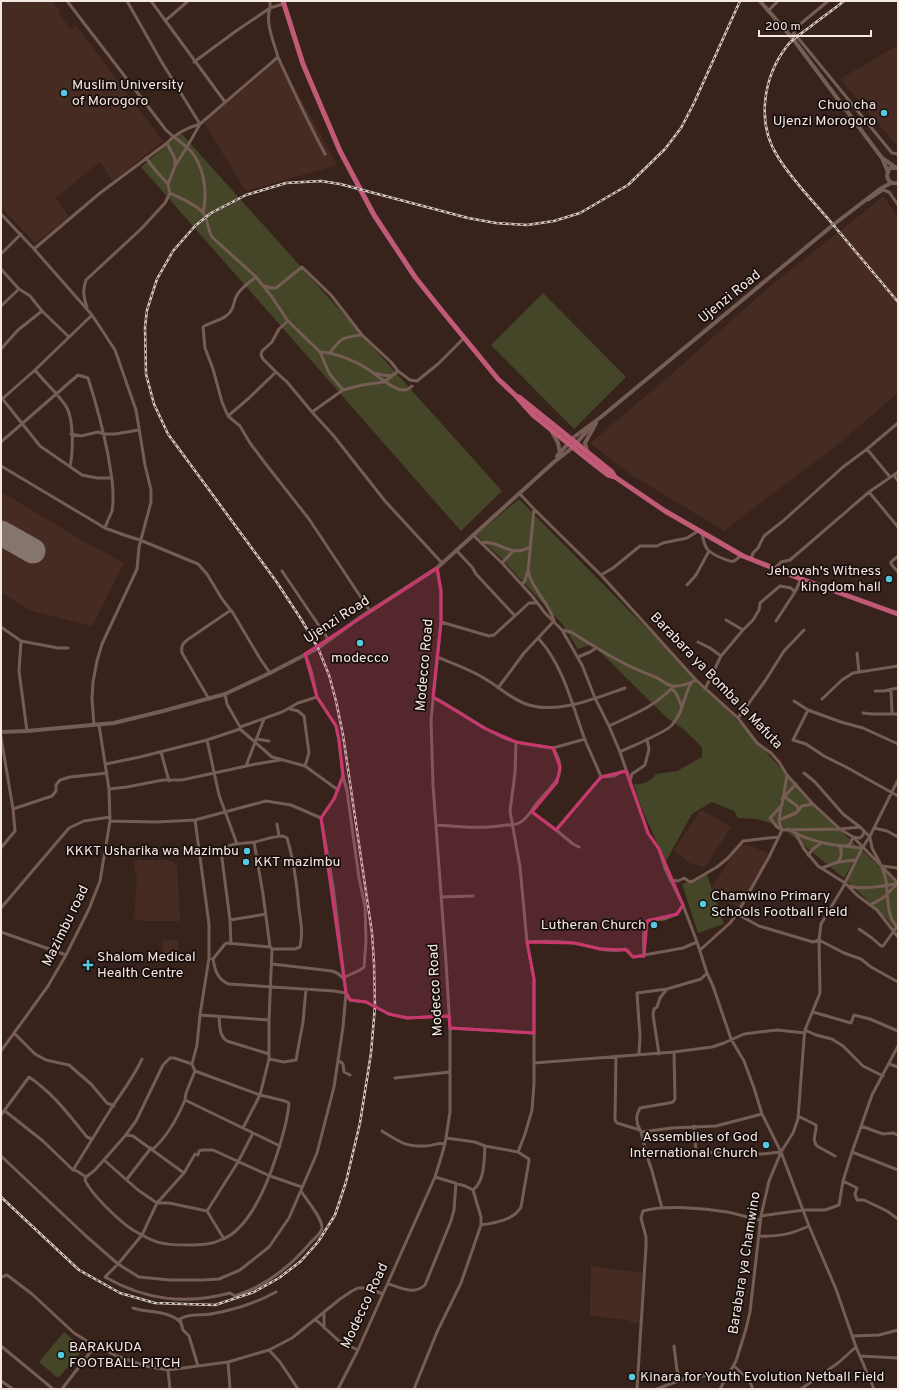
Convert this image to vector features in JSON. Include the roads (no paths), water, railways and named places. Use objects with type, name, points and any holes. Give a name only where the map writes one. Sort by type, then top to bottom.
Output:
[{"type":"highway","points":[[283,3],[306,72],[326,122],[362,194],[415,276],[498,379],[525,401],[604,472],[615,477],[655,505],[700,532],[741,554],[774,569],[898,614]]},
{"type":"highway","points":[[515,394],[533,415],[550,429],[612,472],[615,477]]},
{"type":"street","points":[[67,1],[134,90],[173,137],[187,147],[198,161],[203,175],[204,213],[209,232],[212,237],[264,286],[288,321],[320,352],[329,373],[343,390]]},
{"type":"street","points":[[127,1],[157,55],[200,124]]},
{"type":"street","points":[[151,1],[181,41],[194,62],[225,102]]},
{"type":"street","points":[[165,21],[188,1]]},
{"type":"street","points":[[270,1],[268,15],[269,24],[278,57],[300,102],[306,118],[325,154]]},
{"type":"street","points":[[760,1],[768,11],[793,35],[892,153],[898,154]]},
{"type":"street","points":[[768,11],[778,1]]},
{"type":"street","points":[[793,35],[798,26],[828,1]]},
{"type":"street","points":[[194,62],[270,8],[283,3]]},
{"type":"street","points":[[793,35],[882,158],[888,172]]},
{"type":"street","points":[[168,184],[175,166],[200,124],[278,57]]},
{"type":"street","points":[[34,249],[100,193],[173,137],[186,128],[200,124]]},
{"type":"street","points":[[167,143],[175,159],[175,166]]},
{"type":"street","points":[[87,310],[83,294],[86,280],[141,229],[165,203],[170,193],[168,184],[146,158]]},
{"type":"street","points":[[882,158],[896,167]]},
{"type":"street","points":[[880,188],[887,178],[890,168],[896,167]]},
{"type":"street","points":[[887,178],[896,184]]},
{"type":"street","points":[[880,188],[896,184]]},
{"type":"street","name":"Ujenzi Road","points":[[1,732],[100,725],[209,699],[225,694],[270,673],[318,648],[328,639],[437,568],[554,462],[594,423],[880,188]]},
{"type":"street","points":[[850,212],[884,190],[889,192],[898,205]]},
{"type":"street","points":[[170,193],[188,202],[204,213]]},
{"type":"street","points":[[1,214],[21,234],[92,315],[115,350],[136,410],[145,465],[151,490],[151,502],[140,540],[137,569],[102,644],[97,662],[93,682],[92,699],[94,725]]},
{"type":"street","points":[[1,254],[21,234]]},
{"type":"street","points":[[272,297],[276,288],[302,267],[331,295],[362,335],[391,362],[398,371],[410,380],[417,381],[438,364],[464,338]]},
{"type":"street","points":[[1,269],[19,289],[30,296],[42,311],[70,337]]},
{"type":"street","points":[[256,277],[240,290],[234,300],[232,309],[216,322],[209,323],[203,328],[205,348],[213,369],[222,402],[228,416],[240,426],[250,443],[309,519],[370,611]]},
{"type":"street","points":[[264,286],[276,288]]},
{"type":"street","points":[[1,306],[19,289]]},
{"type":"street","points":[[1,349],[18,330],[42,311]]},
{"type":"street","points":[[92,315],[35,370],[2,398],[40,446],[82,475],[97,478],[112,478]]},
{"type":"street","points":[[288,321],[278,329],[272,342],[262,351],[263,359],[287,382],[333,435],[385,501],[442,563]]},
{"type":"street","points":[[330,353],[338,341],[344,337],[362,335]]},
{"type":"street","points":[[320,352],[330,353],[345,358],[372,372],[392,376]]},
{"type":"street","points":[[35,370],[56,393],[69,414],[73,450],[70,467]]},
{"type":"street","points":[[312,412],[343,390],[362,385],[384,382],[398,371]]},
{"type":"street","points":[[228,416],[276,372]]},
{"type":"street","points":[[372,372],[384,382],[402,391],[412,386]]},
{"type":"street","points":[[1,442],[78,375],[88,378],[95,398],[104,434],[112,478],[112,511],[105,528]]},
{"type":"street","points":[[590,456],[585,443],[594,426],[601,417]]},
{"type":"street","points":[[93,432],[101,423]]},
{"type":"street","points":[[751,559],[753,553],[758,548],[764,536],[898,423]]},
{"type":"street","points":[[550,429],[560,448],[560,454]]},
{"type":"street","points":[[71,434],[81,436],[98,432],[104,434],[115,434],[139,430]]},
{"type":"street","name":"Ujenzi Road","points":[[554,462],[560,454],[572,444]]},
{"type":"street","points":[[867,450],[898,481]]},
{"type":"street","points":[[1,466],[105,528],[140,540],[198,564],[207,574],[222,599],[231,610],[259,658],[270,673]]},
{"type":"street","points":[[774,569],[782,562],[790,560],[869,492],[898,472]]},
{"type":"street","points":[[869,492],[898,528]]},
{"type":"street","name":"Barabara ya Bomba la Mafuta","points":[[519,493],[601,575],[696,680],[738,718],[757,743],[771,753],[787,775],[813,804],[840,829],[853,837],[898,883]]},
{"type":"street","points":[[522,585],[528,571],[534,509]]},
{"type":"street","points":[[601,575],[619,564],[640,546],[657,546],[663,543],[688,538],[700,532],[705,546],[709,551],[732,562],[741,554]]},
{"type":"street","points":[[473,535],[502,562],[545,613],[562,630],[578,657],[620,752],[648,834],[659,849],[670,880],[683,905],[731,1039],[744,1061],[762,1114],[781,1152],[809,1226],[836,1289],[856,1347],[874,1389]]},
{"type":"street","points":[[481,543],[487,541],[513,551],[525,550],[531,546]]},
{"type":"street","points":[[456,550],[515,616]]},
{"type":"street","points":[[502,562],[513,551]]},
{"type":"street","points":[[687,586],[696,575],[709,551]]},
{"type":"street","points":[[898,556],[891,562],[898,572]]},
{"type":"street","name":"Modecco Road","points":[[338,1389],[358,1350],[435,1177],[445,1144],[450,1112],[450,1028],[433,785],[431,720],[441,622],[441,591],[437,568]]},
{"type":"street","points":[[282,571],[328,639]]},
{"type":"street","points":[[528,571],[531,581],[552,613],[554,621]]},
{"type":"street","points":[[776,621],[801,580]]},
{"type":"street","points":[[705,689],[721,656],[753,620],[759,610],[760,603],[780,586],[791,588],[795,592]]},
{"type":"street","points":[[441,622],[489,636],[494,635],[529,604],[532,596]]},
{"type":"street","points":[[529,604],[537,603]]},
{"type":"street","points":[[209,699],[181,649],[187,640],[231,610]]},
{"type":"street","points":[[726,620],[743,630]]},
{"type":"street","points":[[498,688],[524,653],[539,639],[554,621]]},
{"type":"street","points":[[1,627],[21,641],[58,648],[68,648]]},
{"type":"street","points":[[562,630],[571,632],[630,667],[654,676],[673,687],[682,708]]},
{"type":"street","points":[[738,718],[765,681],[784,651],[804,630]]},
{"type":"street","points":[[539,639],[555,660],[601,777]]},
{"type":"street","points":[[21,641],[19,671],[27,731]]},
{"type":"street","points":[[698,642],[721,656]]},
{"type":"street","points":[[578,657],[596,648]]},
{"type":"street","points":[[857,653],[859,672]]},
{"type":"street","points":[[305,654],[311,670],[317,697],[336,726],[359,878],[365,906],[367,928],[364,967],[343,978]]},
{"type":"street","points":[[437,657],[488,680],[517,701],[531,706],[552,707],[573,705],[625,688]]},
{"type":"street","points":[[822,700],[842,680],[853,673],[898,666]]},
{"type":"street","points":[[609,726],[643,710],[659,700],[673,687],[691,683],[696,680]]},
{"type":"street","points":[[620,752],[672,726],[682,708],[691,683]]},
{"type":"street","points":[[875,691],[898,688]]},
{"type":"street","points":[[891,690],[892,714]]},
{"type":"street","points":[[225,694],[227,704],[240,728],[255,744],[272,757],[305,766],[338,790]]},
{"type":"street","points":[[106,764],[207,740],[264,719],[298,703],[317,697]]},
{"type":"street","points":[[433,697],[449,705],[484,728],[516,742],[553,748],[585,739]]},
{"type":"street","points":[[794,701],[808,710],[863,728],[898,744]]},
{"type":"street","points":[[290,708],[298,711],[304,716],[309,753],[305,766]]},
{"type":"street","points":[[808,710],[793,740],[797,743],[806,744],[824,756],[898,796]]},
{"type":"street","points":[[863,713],[898,714]]},
{"type":"street","points":[[246,766],[264,719]]},
{"type":"street","name":"Mazimbu road","points":[[1,1051],[48,986],[66,955],[89,909],[100,881],[110,819],[109,788],[100,725]]},
{"type":"street","points":[[1,737],[13,809],[15,831],[1,848]]},
{"type":"street","points":[[256,739],[269,741]]},
{"type":"street","points":[[630,782],[632,774],[645,765],[649,749],[647,739]]},
{"type":"street","points":[[207,740],[219,795],[237,844]]},
{"type":"street","points":[[516,742],[515,773],[510,811],[520,867],[527,942],[534,979],[534,1063],[532,1110],[518,1152]]},
{"type":"street","points":[[436,825],[474,828],[518,823],[532,812],[536,804],[557,782],[560,767],[557,755],[553,748]]},
{"type":"street","points":[[161,752],[169,781]]},
{"type":"street","points":[[109,788],[127,787],[162,780],[182,780],[246,766],[283,760]]},
{"type":"street","points":[[1,771],[6,770]]},
{"type":"street","points":[[556,830],[601,777],[614,776],[626,771]]},
{"type":"street","points":[[13,809],[52,796],[56,791],[56,785],[60,780],[70,777],[107,773]]},
{"type":"street","points":[[804,774],[815,782],[843,814],[860,827],[870,838],[872,848],[885,874],[892,920],[898,926],[883,946],[880,946],[859,929]]},
{"type":"street","points":[[782,830],[779,820],[787,775]]},
{"type":"street","points":[[1,1156],[86,1236],[118,1264],[139,1277],[170,1280],[219,1279],[240,1270],[269,1247],[289,1218],[317,1152],[334,1087],[343,1027],[346,993],[334,893],[321,818],[334,799],[343,776]]},
{"type":"street","name":"Barabara ya Chamwino","points":[[720,1389],[734,1366],[742,1344],[750,1312],[760,1220],[769,1181],[781,1152],[793,1133],[798,1116],[805,1031],[820,993],[819,940],[821,924],[845,883],[856,860],[870,838],[898,780]]},
{"type":"street","points":[[784,798],[796,784]]},
{"type":"street","points":[[784,798],[797,806],[799,810]]},
{"type":"street","points":[[1,908],[69,828],[84,821],[110,819],[156,822],[195,820],[266,801],[291,805],[321,818]]},
{"type":"street","points":[[779,820],[796,813],[802,806],[813,804]]},
{"type":"street","points":[[782,805],[770,818],[776,827],[782,830],[840,829],[860,827]]},
{"type":"street","points":[[532,812],[579,847]]},
{"type":"street","points":[[127,1179],[151,1149],[159,1144],[171,1129],[185,1100],[186,1093],[195,1071],[192,1064],[197,1045],[200,1015],[207,975],[210,924],[195,820]]},
{"type":"street","points":[[277,824],[279,836]]},
{"type":"street","points":[[874,828],[887,831],[898,837]]},
{"type":"street","points":[[788,829],[802,837],[821,843],[863,848]]},
{"type":"street","points":[[802,837],[801,834],[804,829]]},
{"type":"street","points":[[700,950],[730,923],[737,914],[769,857],[782,830]]},
{"type":"street","points":[[842,846],[850,844],[853,837],[860,838],[864,831]]},
{"type":"street","points":[[796,834],[808,855],[818,866],[849,886],[886,921],[898,937]]},
{"type":"street","points":[[215,971],[214,959],[225,944],[295,949],[300,947],[302,937],[297,891],[287,838],[279,836],[254,842],[237,844],[224,848],[221,851],[230,920],[230,944]]},
{"type":"street","points":[[670,880],[678,881],[684,878],[690,882],[693,881],[717,867],[728,858],[743,841],[778,837]]},
{"type":"street","points":[[243,1128],[260,1095],[269,1059],[269,1020],[272,988],[271,948],[254,842]]},
{"type":"street","points":[[808,855],[821,843]]},
{"type":"street","points":[[838,862],[841,858],[842,846]]},
{"type":"street","points":[[822,868],[838,862],[856,860]]},
{"type":"street","points":[[882,866],[898,868]]},
{"type":"street","points":[[893,878],[898,878]]},
{"type":"street","points":[[849,886],[853,888],[887,886],[898,883]]},
{"type":"street","points":[[870,905],[887,895],[898,883]]},
{"type":"street","points":[[441,897],[473,896]]},
{"type":"street","points":[[644,956],[643,941],[646,923],[649,920],[664,919],[677,914],[683,905]]},
{"type":"street","points":[[230,920],[266,914]]},
{"type":"street","points":[[737,914],[760,926],[813,942],[819,940],[844,953],[861,959],[871,967],[898,982]]},
{"type":"street","points":[[1,932],[66,955]]},
{"type":"street","points":[[527,942],[541,941],[574,943],[600,949],[621,950],[625,948],[633,957],[683,948],[697,942]]},
{"type":"street","points":[[209,958],[214,959]]},
{"type":"street","points":[[272,964],[332,971],[343,978]]},
{"type":"street","points":[[208,967],[215,971],[222,980],[229,984],[346,993]]},
{"type":"street","points":[[207,975],[215,971]]},
{"type":"street","points":[[639,1054],[640,1037],[637,993],[667,989],[701,979],[707,973]]},
{"type":"street","points":[[269,1059],[284,1062],[296,1060],[303,1022],[306,989]]},
{"type":"street","points":[[659,1054],[653,1015],[654,1009],[657,1007],[660,998],[667,989]]},
{"type":"street","points":[[656,991],[660,998]]},
{"type":"street","points":[[346,993],[350,1000],[366,1002],[389,1014],[407,1018],[449,1016]]},
{"type":"street","points":[[813,1012],[851,1023],[854,1015],[870,1018],[898,1031]]},
{"type":"street","points":[[200,1015],[269,1020]]},
{"type":"street","points":[[219,1017],[221,1035],[224,1039],[269,1054]]},
{"type":"street","points":[[450,1028],[534,1033]]},
{"type":"street","points":[[534,1063],[639,1054],[659,1054],[712,1047],[744,1034],[777,1030],[805,1031],[832,1039],[843,1046],[863,1066],[883,1076]]},
{"type":"street","points":[[14,1033],[35,1054],[46,1060],[69,1065],[91,1084],[107,1103],[114,1106]]},
{"type":"street","points":[[761,1216],[804,1210],[825,1210],[838,1206],[852,1152],[872,1095],[898,1046]]},
{"type":"street","points":[[662,1208],[640,1131],[636,1124],[636,1117],[640,1108],[673,1102],[675,1099],[674,1052]]},
{"type":"street","points":[[616,1056],[616,1122],[621,1125],[640,1131],[694,1126],[716,1126],[762,1114]]},
{"type":"street","points":[[86,1177],[95,1170],[125,1136],[142,1111],[166,1061],[170,1058],[174,1058],[192,1064]]},
{"type":"street","points":[[74,1170],[92,1139],[135,1074],[142,1059]]},
{"type":"street","points":[[338,1060],[343,1064],[344,1072],[350,1075]]},
{"type":"street","points":[[889,1064],[898,1067]]},
{"type":"street","points":[[86,1177],[85,1180],[89,1188],[121,1221],[159,1244],[204,1245],[224,1239],[231,1235],[249,1215],[270,1176],[280,1146],[289,1103],[260,1095],[195,1071]]},
{"type":"street","points":[[395,1078],[450,1072]]},
{"type":"street","points":[[1,1115],[29,1077],[48,1092],[88,1137],[92,1139]]},
{"type":"street","points":[[185,1100],[280,1146]]},
{"type":"street","points":[[5,1111],[43,1141],[74,1170],[86,1177]]},
{"type":"street","points":[[798,1116],[816,1125],[814,1140],[815,1144],[835,1156]]},
{"type":"street","points":[[694,1126],[696,1152],[762,1154],[781,1152]]},
{"type":"street","points":[[861,1126],[883,1134],[893,1133],[898,1135]]},
{"type":"street","points":[[382,1131],[404,1145],[428,1146],[440,1143],[445,1144]]},
{"type":"street","points":[[207,1211],[238,1162],[253,1133]]},
{"type":"street","points":[[125,1136],[127,1134],[131,1135],[184,1172]]},
{"type":"street","points":[[446,1138],[475,1142],[485,1146],[518,1152],[529,1159],[521,1207],[518,1212],[505,1219],[481,1225]]},
{"type":"street","points":[[473,1190],[477,1187],[480,1181],[484,1168],[485,1146]]},
{"type":"street","points":[[212,1150],[270,1176],[301,1189],[319,1218],[322,1228],[320,1233],[299,1256],[284,1270],[262,1284],[248,1292],[235,1296],[230,1294],[212,1298],[173,1299],[154,1297],[136,1292],[105,1277],[142,1235],[157,1203],[184,1172],[195,1154],[198,1155],[199,1151],[212,1150]]},
{"type":"street","points":[[852,1152],[898,1170]]},
{"type":"street","points":[[104,1160],[138,1190],[157,1203],[169,1203],[207,1211],[224,1239]]},
{"type":"street","points":[[414,1389],[437,1332],[461,1283],[481,1225],[481,1217],[473,1190],[435,1177]]},
{"type":"street","points":[[843,1182],[857,1188],[855,1194],[857,1200],[864,1200],[887,1211],[898,1219]]},
{"type":"street","points":[[388,1284],[413,1291],[419,1290],[425,1285],[451,1221],[454,1210],[456,1183]]},
{"type":"street","points":[[637,1389],[646,1247],[646,1237],[641,1218],[643,1211],[662,1208],[727,1212],[760,1220]]},
{"type":"street","points":[[759,1236],[783,1236],[809,1226]]},
{"type":"street","points":[[1,1277],[7,1275],[22,1286],[70,1329],[95,1346],[145,1366],[168,1370],[228,1362],[269,1350],[292,1338],[346,1294],[358,1288],[366,1288],[383,1294]]},
{"type":"street","points":[[198,1366],[189,1336],[183,1330],[180,1319],[182,1317],[209,1315],[242,1308],[276,1292]]},
{"type":"street","points":[[133,1308],[171,1316],[178,1319],[181,1323]]},
{"type":"street","points":[[324,1312],[324,1328]]},
{"type":"street","points":[[315,1319],[339,1341],[358,1350]]},
{"type":"street","points":[[853,1336],[879,1335],[898,1330]]},
{"type":"street","points":[[1,1346],[53,1389]]},
{"type":"street","points":[[62,1389],[95,1346]]},
{"type":"street","points":[[674,1346],[677,1370],[681,1380]]},
{"type":"street","points":[[802,1389],[838,1363],[856,1347]]},
{"type":"street","points":[[269,1350],[280,1362],[298,1389]]},
{"type":"street","points":[[860,1356],[898,1358]]},
{"type":"street","points":[[228,1362],[230,1389]]},
{"type":"street","points":[[734,1366],[749,1380],[753,1389]]},
{"type":"street","points":[[168,1370],[170,1389]]},
{"type":"street","points":[[657,1389],[681,1380],[699,1376],[726,1377]]},
{"type":"street","points":[[1,1381],[13,1389]]},
{"type":"railway","points":[[1,1197],[79,1270],[120,1293],[155,1303],[215,1305],[254,1292],[279,1278],[301,1261],[318,1242],[335,1215],[346,1182],[360,1123],[371,1053],[375,1006],[374,964],[372,933],[343,735],[336,701],[329,675],[318,648],[301,619],[276,581],[168,434],[154,404],[146,374],[145,327],[147,310],[157,279],[173,251],[195,226],[211,213],[246,195],[286,183],[321,181],[340,184],[468,218],[496,223],[527,225],[554,221],[580,213],[628,185],[665,149],[681,128],[694,103],[740,1]]},
{"type":"railway","points":[[844,1],[792,40],[779,58],[772,72],[765,100],[767,130],[771,144],[778,157],[802,190],[839,231],[898,302]]},
{"type":"place","name":"Muslim University of Morogoro","points":[[64,93]]},
{"type":"place","name":"Chuo cha Ujenzi Morogoro","points":[[884,113]]},
{"type":"place","name":"Jehovah's Witness kingdom hall","points":[[889,579]]},
{"type":"place","name":"modecco","points":[[360,643]]},
{"type":"place","name":"KKKT Usharika wa Mazimbu","points":[[247,851]]},
{"type":"place","name":"KKT mazimbu","points":[[246,862]]},
{"type":"place","name":"Chamwino Primary Schools Football Field","points":[[703,904]]},
{"type":"place","name":"Lutheran Church","points":[[654,925]]},
{"type":"place","name":"Shalom Medical Health Centre","points":[[88,965]]},
{"type":"place","name":"Assemblies of God International Church","points":[[766,1145]]},
{"type":"place","name":"BARAKUDA FOOTBALL PITCH","points":[[61,1355]]},
{"type":"place","name":"Kinara for Youth Evolution Netball Field","points":[[632,1377]]}]
